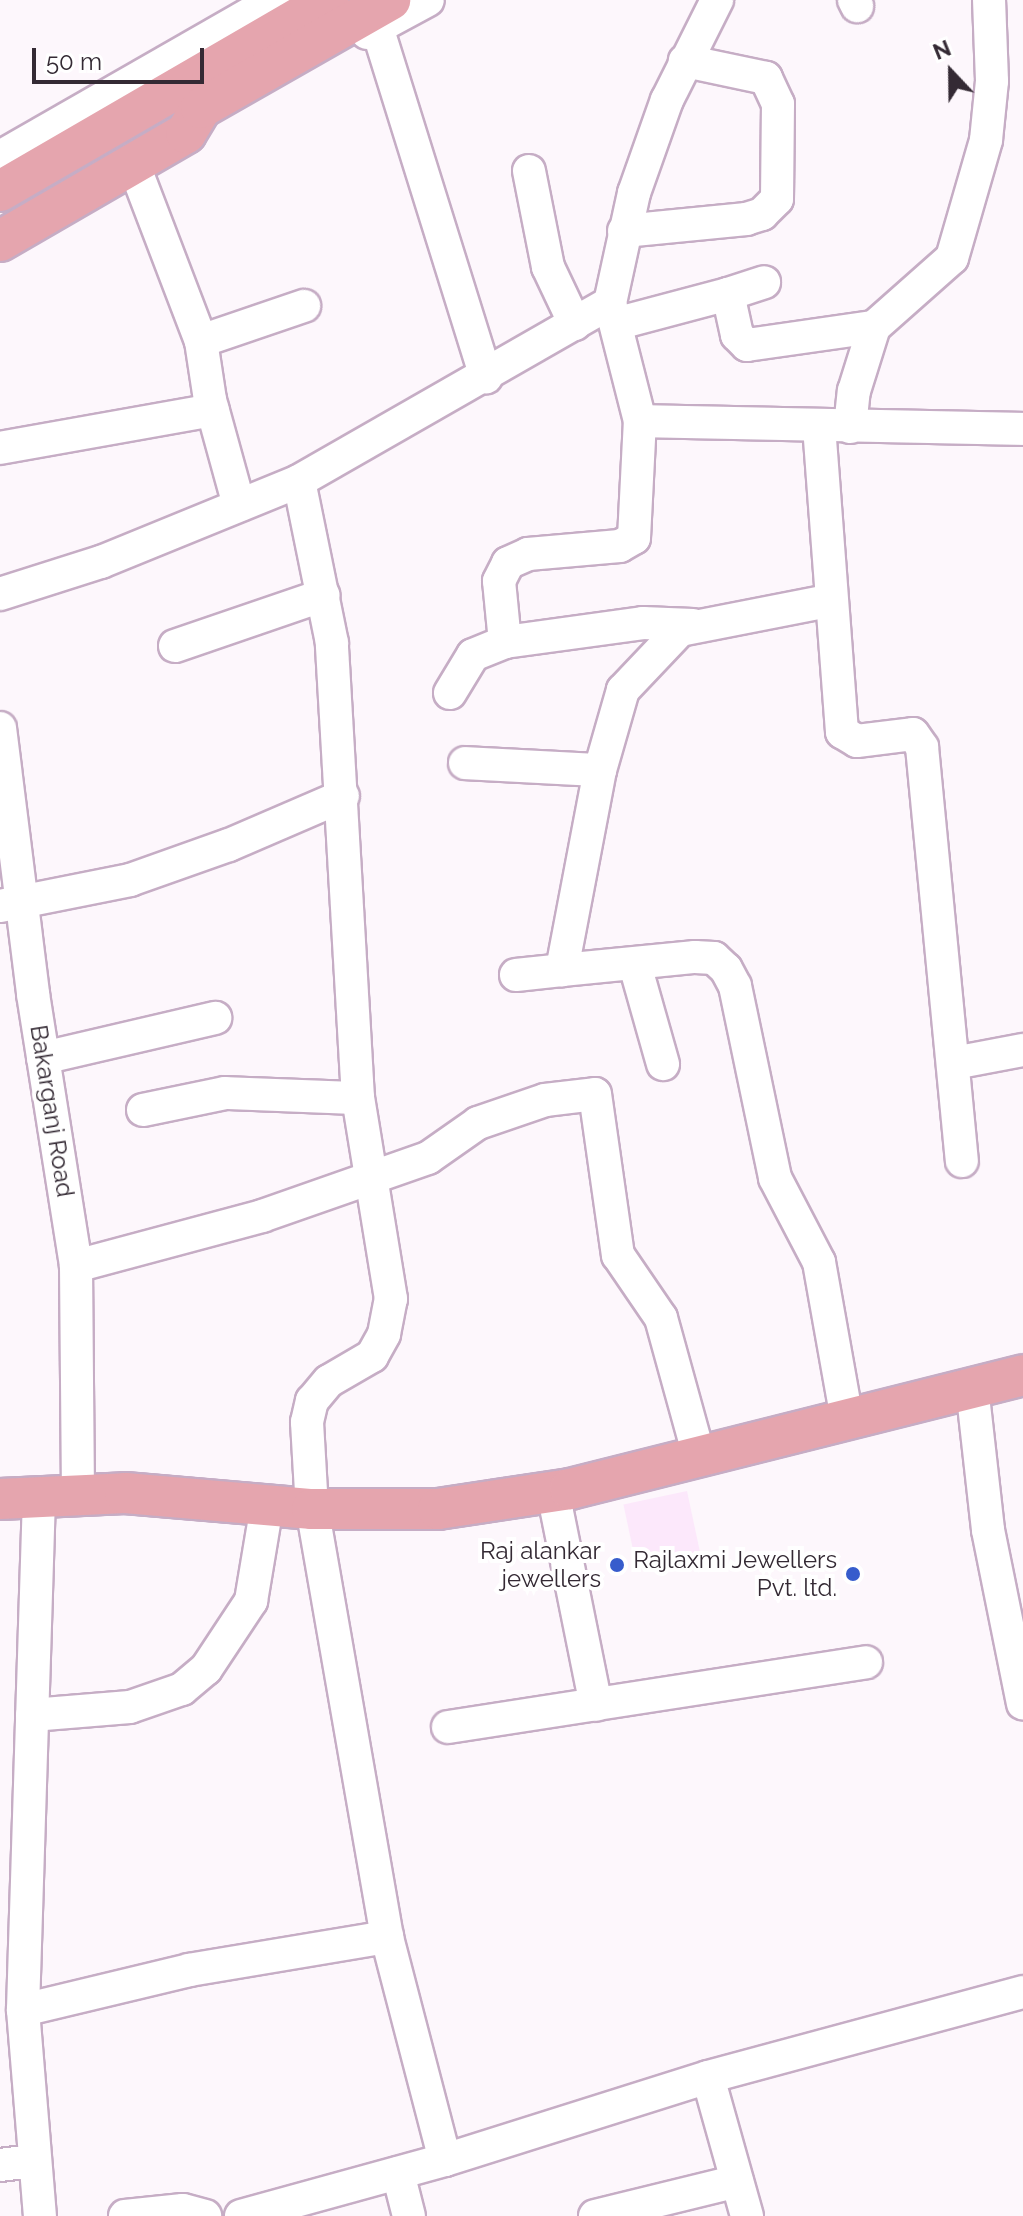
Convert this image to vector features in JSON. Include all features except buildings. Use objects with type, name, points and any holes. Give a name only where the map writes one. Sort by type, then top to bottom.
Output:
[{"type":"main road","points":[[0,191],[329,0]]},
{"type":"main road","points":[[0,241],[186,133],[201,108],[384,14]]},
{"type":"main road","points":[[19,1498],[125,1493],[312,1509],[438,1509],[553,1492],[1023,1375]]},
{"type":"street","points":[[0,157],[274,0]]},
{"type":"street","points":[[428,0],[384,14],[486,377]]},
{"type":"street","points":[[505,642],[499,581],[508,563],[528,554],[620,546],[634,538],[640,421],[614,313],[624,231],[662,112],[717,0]]},
{"type":"street","points":[[962,1161],[922,747],[913,734],[857,741],[842,732],[828,601],[834,427],[854,391],[874,327],[952,258],[988,127],[992,81],[989,0]]},
{"type":"street","points":[[624,231],[746,219],[762,214],[777,199],[778,104],[766,78],[685,61]]},
{"type":"street","points":[[133,163],[201,341],[213,410],[239,505]]},
{"type":"street","points":[[529,171],[548,267],[575,324]]},
{"type":"street","points":[[0,594],[101,562],[299,481],[575,324],[614,313],[728,294],[764,282]]},
{"type":"street","points":[[728,294],[737,335],[747,345],[874,327]]},
{"type":"street","points":[[201,341],[304,306]]},
{"type":"street","points":[[0,448],[213,410]]},
{"type":"street","points":[[640,421],[1023,429]]},
{"type":"street","points":[[299,481],[324,595],[343,796],[358,1098],[369,1180],[391,1299],[384,1334],[372,1356],[329,1381],[312,1401],[307,1422],[312,1509],[387,1937],[445,2160]]},
{"type":"street","points":[[175,646],[324,595]]},
{"type":"street","points":[[450,693],[473,655],[505,642],[643,623],[693,625],[828,601]]},
{"type":"street","points":[[562,970],[600,770],[623,690],[649,668],[667,641],[693,625]]},
{"type":"street","name":"Bakarganj Road","points":[[0,728],[11,905],[43,1058],[76,1266],[78,1495]]},
{"type":"street","points":[[465,763],[600,770]]},
{"type":"street","points":[[11,905],[182,863],[343,796]]},
{"type":"street","points":[[516,975],[714,958],[735,986],[775,1178],[819,1262],[847,1419]]},
{"type":"street","points":[[635,965],[663,1064]]},
{"type":"street","points":[[43,1058],[215,1018]]},
{"type":"street","points":[[954,1063],[1023,1050]]},
{"type":"street","points":[[143,1110],[225,1093],[358,1098]]},
{"type":"street","points":[[76,1266],[262,1216],[428,1158],[478,1123],[545,1100],[595,1094],[618,1255],[661,1318],[699,1456]]},
{"type":"street","points":[[972,1387],[1010,1569],[1023,1703]]},
{"type":"street","points":[[553,1492],[596,1705]]},
{"type":"street","points":[[19,1498],[32,1715],[23,2010],[32,2161],[40,2216]]},
{"type":"street","points":[[32,1715],[130,1707],[182,1689],[206,1669],[251,1601],[267,1505]]},
{"type":"street","points":[[448,1727],[866,1662]]},
{"type":"street","points":[[23,2010],[189,1970],[387,1937]]},
{"type":"street","points":[[241,2216],[445,2160],[708,2077],[1023,1992]]},
{"type":"street","points":[[708,2077],[747,2216]]},
{"type":"street","points":[[0,2165],[32,2161]]},
{"type":"street","points":[[398,2173],[409,2216]]},
{"type":"street","points":[[595,2216],[737,2181]]},
{"type":"street","points":[[125,2216],[183,2210],[205,2216]]},
{"type":"shaded area","points":[[687,1491],[700,1554],[637,1567],[623,1505]]},
{"type":"place","name":"Raj alankar jewellers","points":[[617,1565]]},
{"type":"place","name":"Rajlaxmi Jewellers Pvt. ltd.","points":[[853,1574]]}]
